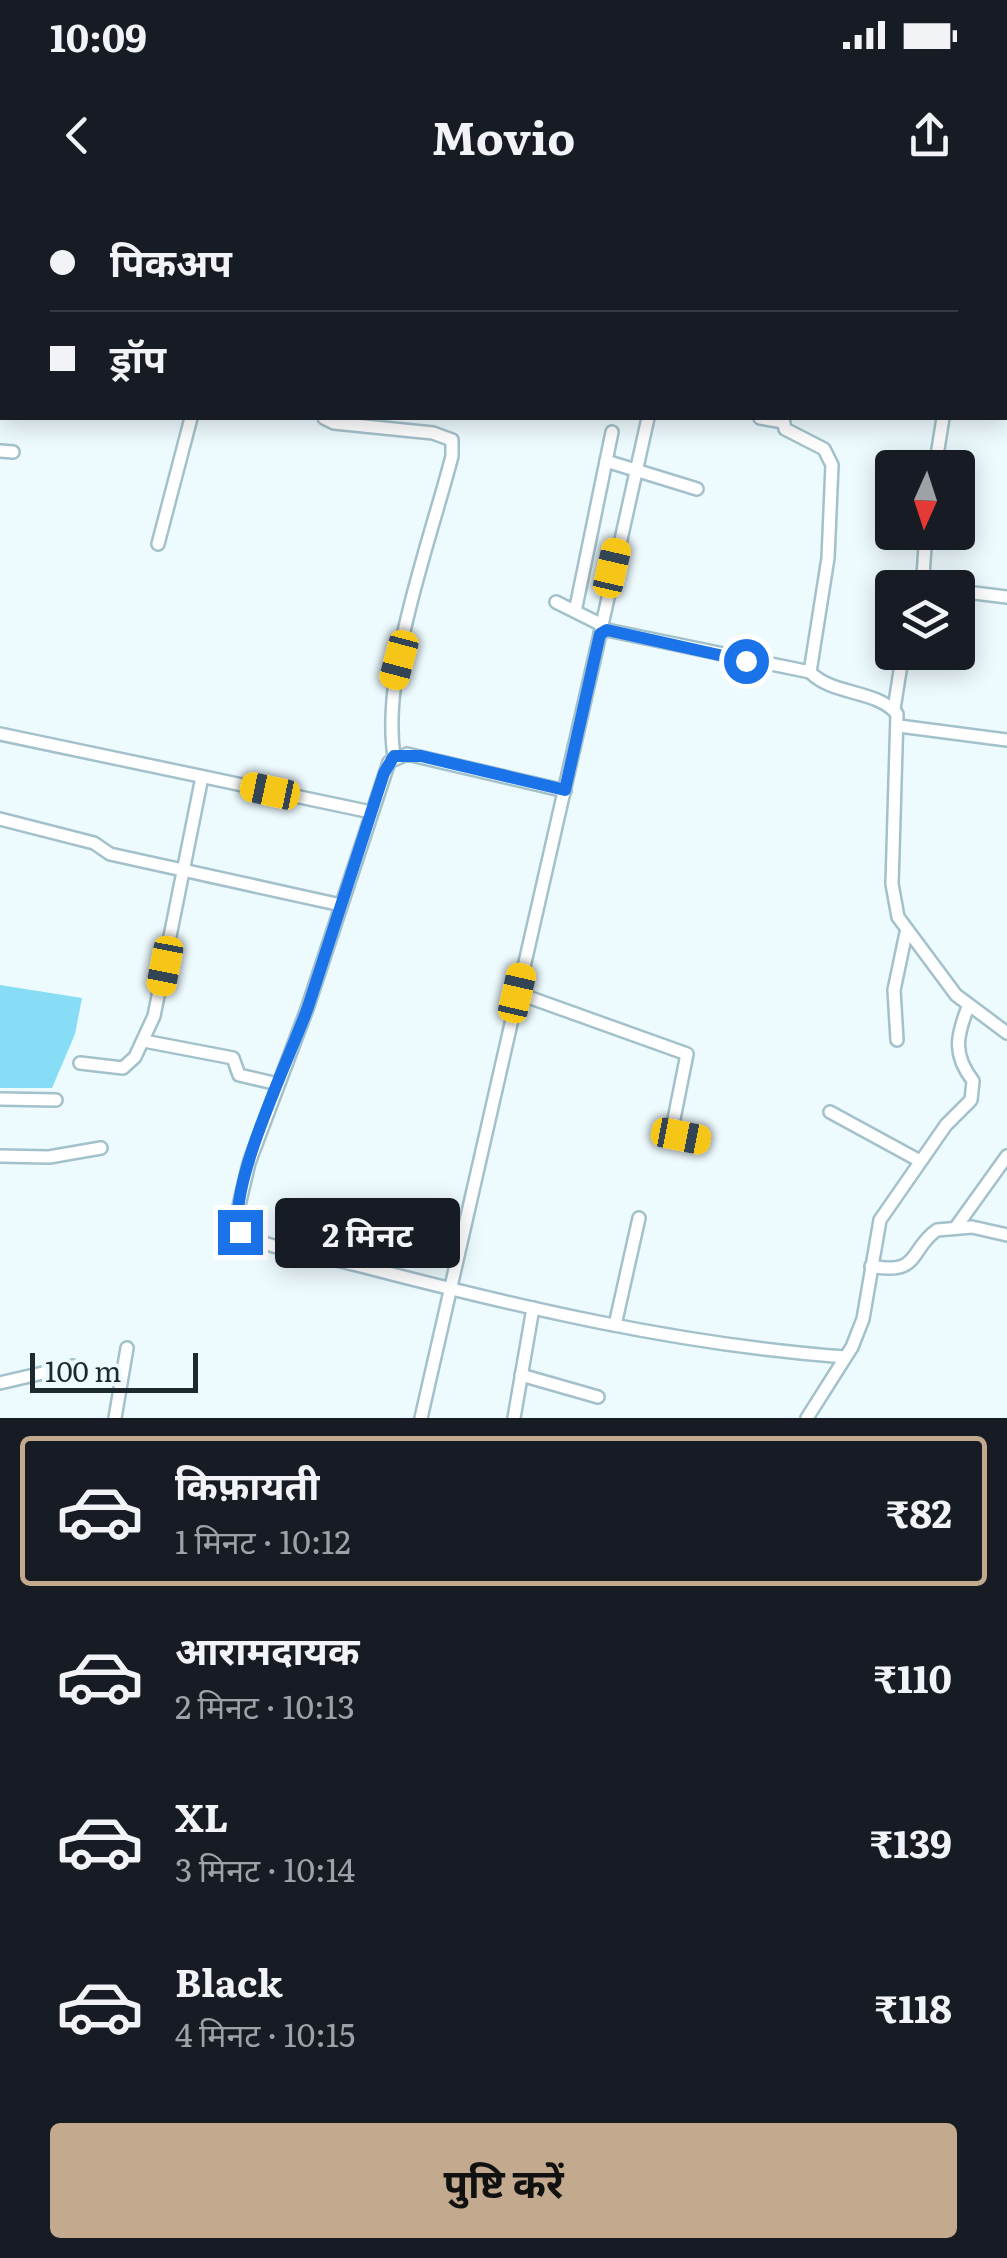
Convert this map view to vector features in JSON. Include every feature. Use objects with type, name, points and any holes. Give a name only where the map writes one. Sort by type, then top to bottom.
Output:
[{"type":"street","points":[[158,544],[190,420]]},
{"type":"street","points":[[329,420],[433,433],[452,440],[392,686],[390,727],[394,756],[371,812],[244,1182],[237,1214],[240,1232],[533,1308],[731,1348],[846,1358]]},
{"type":"street","points":[[421,1418],[648,420]]},
{"type":"street","points":[[783,420],[791,433],[824,449],[832,466],[828,558],[810,672]]},
{"type":"street","points":[[938,450],[943,420]]},
{"type":"street","points":[[576,608],[612,432]]},
{"type":"street","points":[[606,461],[697,489]]},
{"type":"street","points":[[975,593],[1007,597]]},
{"type":"street","points":[[556,602],[600,629],[810,672],[824,682],[894,708]]},
{"type":"street","points":[[900,670],[894,708],[900,726],[893,900],[906,933],[968,1007],[1007,1034]]},
{"type":"street","points":[[900,726],[1007,740]]},
{"type":"street","points":[[0,734],[371,812]]},
{"type":"street","points":[[394,756],[421,756],[565,790]]},
{"type":"street","points":[[80,1064],[123,1068],[144,1041],[158,999],[202,776]]},
{"type":"street","points":[[0,818],[84,840],[110,854],[341,905]]},
{"type":"street","points":[[897,1040],[894,990],[906,933]]},
{"type":"street","points":[[517,993],[687,1054],[672,1129],[701,1140]]},
{"type":"street","points":[[807,1418],[846,1358],[863,1318],[876,1228],[920,1161],[973,1094],[972,1080],[960,1066],[957,1054],[968,1007]]},
{"type":"street","points":[[144,1041],[233,1058],[240,1075],[278,1084]]},
{"type":"street","points":[[0,1099],[56,1100]]},
{"type":"street","points":[[830,1112],[920,1161]]},
{"type":"street","points":[[0,1156],[49,1157],[101,1148]]},
{"type":"street","points":[[956,1228],[1004,1165]]},
{"type":"street","points":[[615,1325],[639,1218]]},
{"type":"street","points":[[872,1266],[898,1268],[918,1256],[932,1232],[980,1227],[1007,1235]]},
{"type":"street","points":[[514,1418],[533,1308]]},
{"type":"street","points":[[116,1418],[127,1348]]},
{"type":"street","points":[[0,1384],[73,1366]]},
{"type":"street","points":[[521,1375],[598,1396]]},
{"type":"water","points":[[0,985],[82,998],[75,1034],[52,1088],[0,1088]]},
{"type":"route","points":[[240,1232],[237,1214],[249,1163],[294,1046],[384,773],[394,756],[421,756],[565,790],[600,634],[607,630],[746,661]]}]
